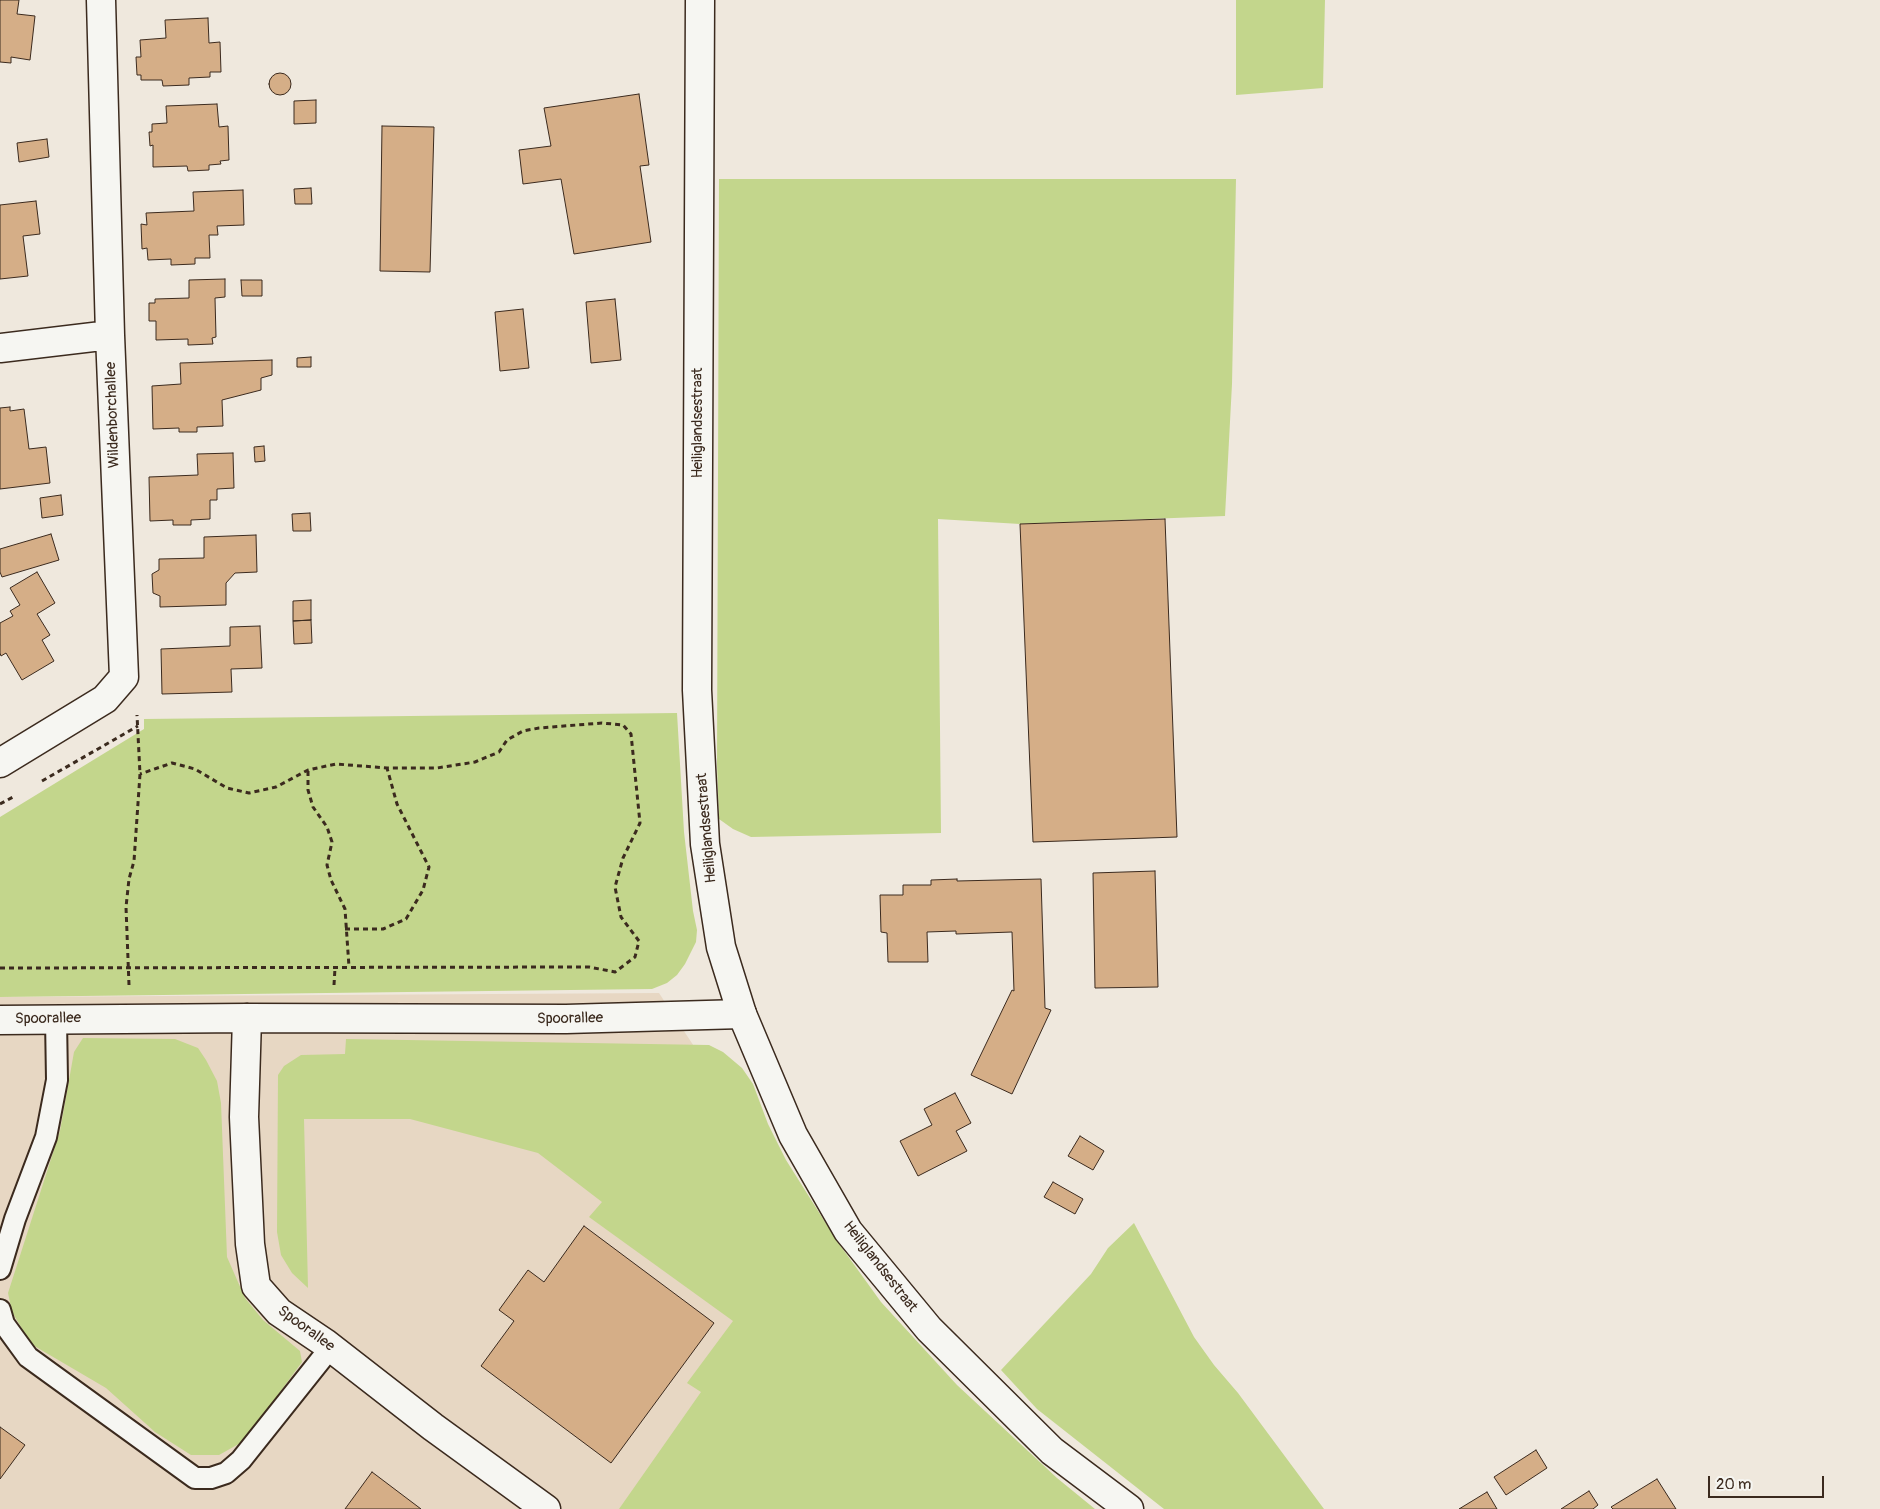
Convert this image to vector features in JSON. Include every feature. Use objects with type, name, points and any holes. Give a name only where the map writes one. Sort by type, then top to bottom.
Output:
[{"type":"street","name":"Wildenborchallee","points":[[101,0],[110,335],[124,677]]},
{"type":"street","name":"Heiliglandsestraat","points":[[700,0],[697,690],[705,844],[721,947],[742,1014],[793,1135],[848,1231],[936,1336],[1052,1451],[1129,1509]]},
{"type":"street","points":[[0,348],[110,335]]},
{"type":"street","points":[[0,763],[105,699],[124,677]]},
{"type":"street","name":"Spoorallee","points":[[0,1020],[129,1018],[566,1019],[742,1014]]},
{"type":"street","name":"Spoorallee","points":[[247,1018],[244,1117],[250,1244],[256,1286],[279,1312],[331,1347],[529,1504]]},
{"type":"lane","points":[[0,1269],[50,1122],[56,1080],[56,1019]]},
{"type":"lane","points":[[0,1310],[4,1324],[28,1357],[196,1478],[211,1478],[226,1473],[241,1460],[331,1347]]},
{"type":"path","points":[[124,677],[137,711],[140,774],[134,861],[129,879],[126,907],[129,1018]]},
{"type":"path","points":[[0,968],[589,967],[615,972],[635,957],[639,941],[621,917],[615,886],[623,858],[640,823],[631,734],[623,725],[602,723],[523,731],[507,740],[499,752],[475,762],[437,768],[387,768],[336,764],[308,770],[276,787],[249,793],[227,788],[195,769],[172,763],[140,774]]},
{"type":"path","points":[[35,785],[138,726]]},
{"type":"path","points":[[345,929],[383,930],[406,918],[423,890],[428,867],[418,843],[397,804],[387,768]]},
{"type":"path","points":[[308,770],[308,790],[313,807],[327,827],[332,842],[327,865],[331,880],[345,909],[349,967]]},
{"type":"path","points":[[0,804],[17,795]]},
{"type":"shaded area","points":[[659,993],[961,1453],[1036,1509],[0,1509],[0,997]]},
{"type":"green space","points":[[1236,0],[1325,0],[1323,88],[1236,95]]},
{"type":"green space","points":[[719,179],[1236,179],[1232,384],[1225,516],[1020,524],[938,519],[941,833],[751,837],[733,829],[719,819],[717,764]]},
{"type":"green space","points":[[677,713],[684,832],[697,930],[696,942],[685,964],[677,975],[667,983],[652,989],[0,997],[0,817],[144,729],[144,719]]},
{"type":"green space","points":[[83,1038],[175,1039],[198,1048],[217,1081],[221,1103],[227,1257],[245,1298],[263,1320],[300,1351],[302,1362],[244,1441],[219,1455],[191,1455],[155,1432],[106,1388],[31,1344],[12,1312],[8,1293],[60,1131],[74,1052]]},
{"type":"green space","points":[[346,1039],[709,1045],[723,1052],[742,1068],[753,1084],[768,1124],[786,1160],[837,1241],[881,1302],[957,1385],[1057,1478],[1095,1509],[619,1509],[701,1392],[687,1383],[733,1321],[589,1217],[602,1202],[538,1153],[410,1119],[304,1119],[308,1288],[292,1273],[281,1255],[277,1232],[278,1075],[284,1066],[301,1055],[345,1054]]},
{"type":"green space","points":[[1134,1223],[1194,1337],[1324,1509],[1164,1509],[1037,1409],[1001,1370],[1091,1274],[1108,1248]]},
{"type":"building","points":[[0,0],[19,0],[17,14],[35,16],[30,60],[11,57],[11,63],[0,62]]},
{"type":"building","points":[[208,18],[209,43],[220,42],[221,72],[210,72],[210,77],[189,78],[189,85],[163,86],[162,80],[141,80],[141,75],[137,75],[136,57],[141,57],[140,40],[166,38],[165,20]]},
{"type":"building","points":[[280,73],[290,80],[291,84],[284,94],[280,95],[270,88],[269,84],[276,74]]},
{"type":"building","points":[[639,94],[649,165],[640,166],[651,242],[574,254],[561,179],[523,184],[519,150],[551,146],[544,108]]},
{"type":"building","points":[[316,100],[316,123],[294,124],[294,101]]},
{"type":"building","points":[[217,104],[219,127],[228,126],[229,160],[220,161],[221,164],[209,165],[209,170],[188,171],[187,166],[153,167],[153,145],[150,146],[149,132],[152,132],[152,124],[167,123],[166,106]]},
{"type":"building","points":[[382,126],[434,127],[430,272],[380,271]]},
{"type":"building","points":[[47,139],[49,157],[19,162],[17,143]]},
{"type":"building","points":[[311,188],[312,204],[295,204],[294,189]]},
{"type":"building","points":[[243,190],[244,225],[217,226],[218,235],[209,235],[210,258],[195,258],[195,264],[171,265],[171,259],[148,260],[147,248],[142,249],[141,224],[147,225],[146,213],[194,211],[193,192]]},
{"type":"building","points":[[36,201],[40,234],[23,236],[28,276],[0,279],[0,205]]},
{"type":"building","points":[[225,279],[225,297],[215,298],[216,337],[212,338],[213,344],[188,345],[188,339],[156,340],[156,321],[149,321],[149,303],[155,303],[155,299],[189,298],[189,280]]},
{"type":"building","points":[[241,280],[262,280],[262,296],[242,296]]},
{"type":"building","points":[[615,299],[621,360],[591,363],[586,302]]},
{"type":"building","points":[[523,309],[529,368],[500,371],[495,312]]},
{"type":"building","points":[[311,357],[311,367],[297,367],[297,358]]},
{"type":"building","points":[[272,360],[272,375],[261,378],[261,390],[222,400],[223,426],[197,427],[197,432],[179,432],[179,428],[153,429],[152,386],[181,384],[180,363]]},
{"type":"building","points":[[10,407],[10,411],[24,409],[29,449],[46,447],[50,483],[0,489],[0,408]]},
{"type":"building","points":[[264,446],[265,461],[255,462],[254,447]]},
{"type":"building","points":[[233,453],[234,488],[217,489],[217,500],[210,500],[210,519],[191,520],[191,525],[173,525],[173,520],[150,521],[149,477],[198,475],[197,454]]},
{"type":"building","points":[[61,495],[63,515],[42,518],[40,498]]},
{"type":"building","points":[[310,513],[311,531],[293,531],[292,514]]},
{"type":"building","points":[[1165,519],[1177,837],[1033,842],[1020,524]]},
{"type":"building","points":[[51,534],[59,560],[2,577],[0,572],[0,549]]},
{"type":"building","points":[[256,535],[257,572],[235,573],[226,583],[226,605],[160,607],[160,596],[153,593],[152,574],[159,570],[159,559],[204,558],[204,537]]},
{"type":"building","points":[[37,572],[55,603],[37,614],[50,635],[42,640],[54,661],[22,680],[6,653],[1,656],[0,623],[13,616],[10,611],[20,605],[10,588]]},
{"type":"building","points":[[311,600],[311,620],[293,621],[293,601]]},
{"type":"building","points":[[311,620],[312,643],[294,644],[293,621]]},
{"type":"building","points":[[260,626],[262,668],[231,669],[232,692],[162,694],[161,649],[230,646],[230,627]]},
{"type":"building","points":[[1155,871],[1158,987],[1095,988],[1093,873]]},
{"type":"building","points":[[957,879],[957,881],[1041,879],[1045,1008],[1051,1010],[1012,1094],[971,1075],[1012,990],[1014,991],[1012,932],[956,934],[956,931],[927,932],[928,962],[888,962],[887,933],[881,932],[880,895],[903,895],[903,885],[931,885],[931,880]]},
{"type":"building","points":[[955,1093],[971,1123],[956,1131],[967,1151],[918,1176],[900,1141],[932,1125],[924,1109]]},
{"type":"building","points":[[1080,1136],[1104,1151],[1093,1170],[1068,1156]]},
{"type":"building","points":[[1053,1182],[1083,1199],[1075,1214],[1044,1197]]},
{"type":"building","points":[[584,1226],[714,1323],[611,1463],[481,1366],[514,1321],[499,1310],[528,1270],[544,1282]]},
{"type":"building","points":[[0,1427],[25,1445],[0,1479]]},
{"type":"building","points":[[1536,1450],[1547,1468],[1506,1495],[1494,1477]]},
{"type":"building","points":[[372,1472],[421,1509],[345,1509]]},
{"type":"building","points":[[1657,1479],[1676,1509],[1613,1509],[1611,1507]]},
{"type":"building","points":[[1589,1491],[1598,1505],[1593,1509],[1561,1509]]},
{"type":"building","points":[[1487,1492],[1497,1509],[1459,1509]]}]
